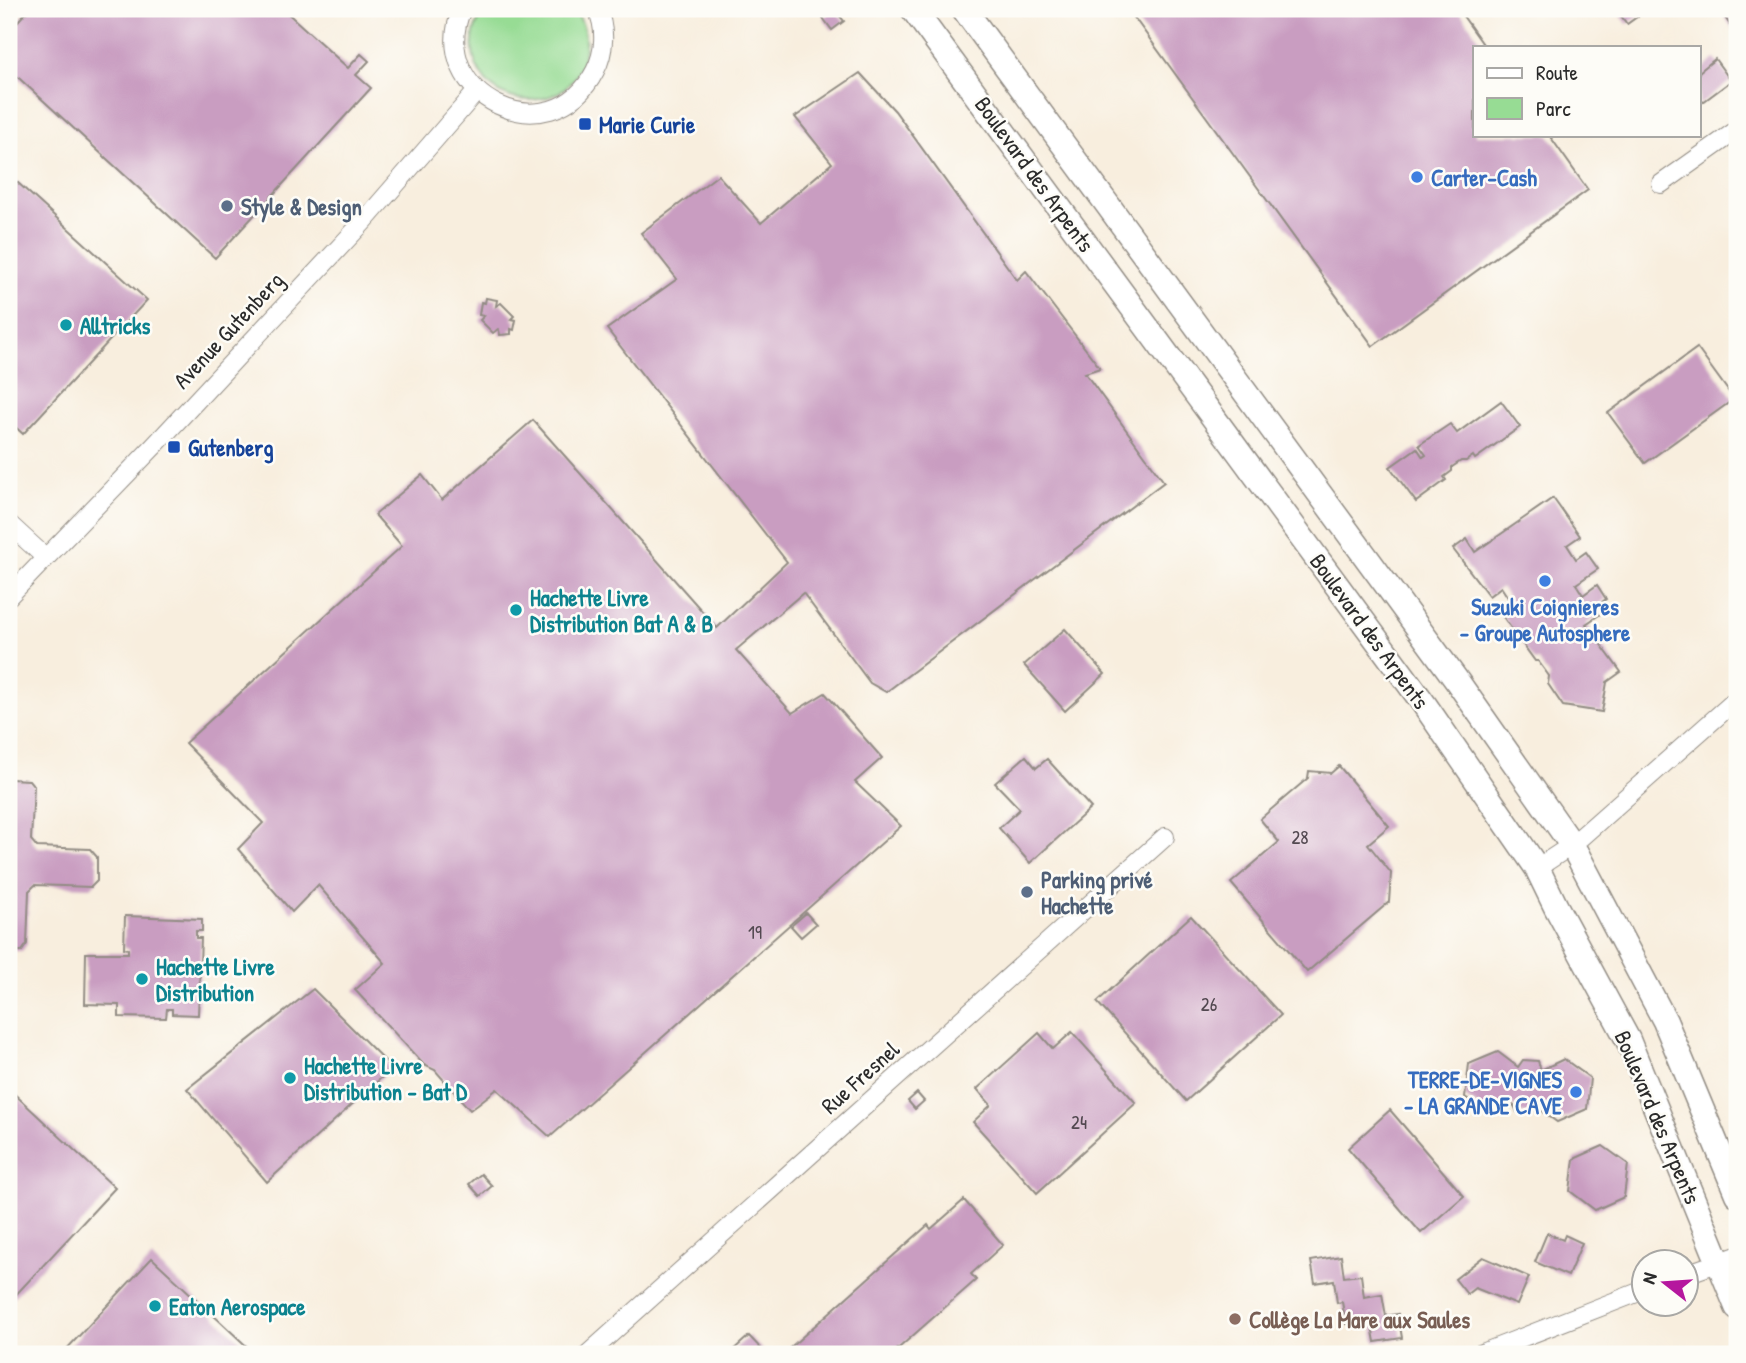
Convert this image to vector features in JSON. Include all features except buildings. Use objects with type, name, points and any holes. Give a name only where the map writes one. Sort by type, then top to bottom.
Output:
[{"type":"street","points":[[462,9],[457,21],[455,46],[462,71],[477,91],[497,106],[521,113],[547,111],[570,101],[589,84],[600,61],[604,36],[599,10]]},
{"type":"street","name":"Boulevard des Arpents","points":[[913,9],[1424,704],[1537,868],[1628,1040],[1728,1259],[1737,1307]]},
{"type":"street","name":"Boulevard des Arpents","points":[[964,9],[1457,681],[1572,845],[1665,1021],[1737,1194]]},
{"type":"street","name":"Avenue Gutenberg","points":[[9,596],[365,220],[477,91]]},
{"type":"street","points":[[1661,184],[1737,130]]},
{"type":"street","points":[[9,524],[45,557]]},
{"type":"street","points":[[1537,868],[1572,845],[1737,699]]},
{"type":"street","name":"Rue Fresnel","points":[[588,1354],[1165,837]]},
{"type":"street","points":[[1700,1269],[1728,1259]]},
{"type":"street","points":[[1480,1354],[1630,1295]]},
{"type":"green space","points":[[485,9],[574,9],[582,23],[585,39],[584,55],[578,73],[566,87],[551,96],[534,100],[517,99],[500,93],[486,81],[474,58],[473,36]]},
{"type":"place","name":"Marie Curie","points":[[585,124]]},
{"type":"place","name":"Carter-Cash","points":[[1417,177]]},
{"type":"place","name":"Style & Design","points":[[227,206]]},
{"type":"place","name":"Alltricks","points":[[66,325]]},
{"type":"place","name":"Gutenberg","points":[[174,447]]},
{"type":"place","name":"Suzuki Coignieres - Groupe Autosphere","points":[[1545,581]]},
{"type":"place","name":"Hachette Livre Distribution Bat A & B","points":[[516,610]]},
{"type":"place","name":"Parking privé Hachette","points":[[1027,892]]},
{"type":"place","name":"Hachette Livre Distribution","points":[[142,979]]},
{"type":"place","name":"Hachette Livre Distribution - Bat D","points":[[290,1078]]},
{"type":"place","name":"TERRE-DE-VIGNES - LA GRANDE CAVE","points":[[1576,1092]]},
{"type":"place","name":"Eaton Aerospace","points":[[155,1306]]},
{"type":"place","name":"Collège La Mare aux Saules","points":[[1235,1319]]}]
